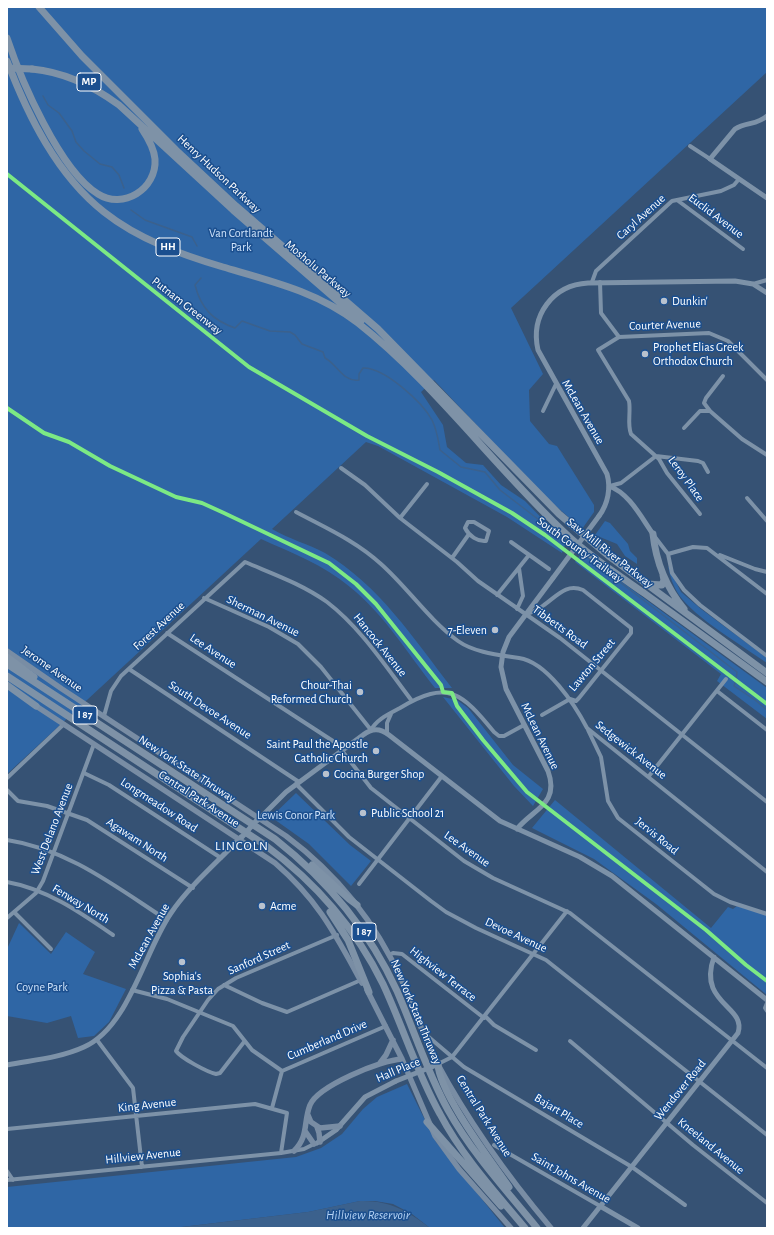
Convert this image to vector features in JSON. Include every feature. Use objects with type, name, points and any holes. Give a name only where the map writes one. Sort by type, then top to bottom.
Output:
[{"type":"highway","name":"Henry Hudson Parkway","points":[[39,7],[137,116],[224,195],[366,318],[427,383]]},
{"type":"highway","points":[[7,38],[22,78],[46,128],[77,175],[90,189],[101,196],[115,199],[130,198],[143,190],[151,179],[154,168],[153,151],[137,116]]},
{"type":"highway","name":"Mosholu Parkway","points":[[7,62],[60,74],[90,86],[137,116],[233,210],[363,322],[395,355]]},
{"type":"highway","name":"HH","points":[[7,62],[25,102],[58,162],[79,188],[104,212],[145,238],[181,253],[312,295],[347,315],[427,383]]},
{"type":"highway","name":"Mosholu Parkway","points":[[7,68],[32,67]]},
{"type":"highway","name":"Saw Mill River Parkway","points":[[427,383],[547,503],[587,539],[767,673]]},
{"type":"highway","name":"Saw Mill River Parkway","points":[[427,383],[548,516],[576,543],[767,682]]},
{"type":"highway","points":[[653,534],[656,554],[663,573],[678,601],[689,616]]},
{"type":"highway","points":[[646,584],[662,585],[664,580],[663,573]]},
{"type":"highway","points":[[7,657],[28,672],[52,693]]},
{"type":"highway","name":"I 87","points":[[7,664],[52,693]]},
{"type":"highway","name":"New York State Thruway","points":[[7,676],[265,845],[291,865],[323,896],[349,927],[376,970],[426,1086],[449,1130],[467,1157],[524,1228]]},
{"type":"highway","points":[[7,684],[36,706]]},
{"type":"highway","name":"New York State Thruway","points":[[52,693],[288,849],[324,882],[365,934],[392,981],[426,1062],[452,1116],[476,1152],[538,1228]]},
{"type":"highway","points":[[288,849],[321,872],[357,905]]},
{"type":"highway","points":[[323,896],[329,910],[348,940],[369,992]]},
{"type":"highway","points":[[436,1065],[460,1115],[538,1228]]},
{"type":"highway","points":[[427,1122],[446,1145],[524,1228]]},
{"type":"main road","name":"Jerome Avenue","points":[[7,651],[86,704]]},
{"type":"main road","points":[[7,689],[64,724]]},
{"type":"main road","name":"Central Park Avenue","points":[[86,704],[258,819],[286,836],[312,857],[346,891],[357,905],[389,955],[402,980],[436,1065],[502,1166],[551,1228]]},
{"type":"main road","name":"Central Park Avenue","points":[[64,724],[241,838],[301,886],[323,913],[369,992],[402,1059],[427,1122],[441,1147],[511,1228]]},
{"type":"main road","points":[[378,1065],[386,1055],[393,1040]]},
{"type":"main road","points":[[294,1151],[300,1144],[305,1132],[310,1105],[320,1092],[378,1065],[392,1060],[402,1059]]},
{"type":"main road","points":[[305,1132],[317,1143],[320,1132],[311,1122],[308,1115]]},
{"type":"main road","points":[[317,1127],[326,1128],[340,1126]]},
{"type":"street","points":[[710,159],[733,131],[740,126],[757,123],[766,119]]},
{"type":"street","points":[[690,146],[767,198]]},
{"type":"street","name":"Caryl Avenue","points":[[592,282],[596,271],[672,201],[721,190],[734,185],[739,179]]},
{"type":"street","name":"Euclid Avenue","points":[[678,200],[743,249]]},
{"type":"street","points":[[753,284],[767,280]]},
{"type":"street","name":"McLean Avenue","points":[[517,829],[543,806],[549,796],[550,785],[548,771],[503,682],[501,667],[502,656],[509,637],[599,516],[606,502],[609,486],[608,477],[604,468],[538,350],[536,335],[539,317],[547,303],[557,293],[572,285],[592,282],[735,281],[753,284],[767,293]]},
{"type":"street","points":[[600,282],[600,311],[619,337]]},
{"type":"street","name":"Courter Avenue","points":[[619,337],[690,333],[718,335],[736,347],[767,380]]},
{"type":"street","name":"Leroy Place","points":[[619,337],[598,350],[629,401],[631,411],[629,429],[631,434],[656,456],[700,514]]},
{"type":"street","points":[[723,376],[706,398],[704,403],[710,411],[742,439],[767,455]]},
{"type":"street","points":[[543,411],[556,384]]},
{"type":"street","points":[[684,428],[700,411],[710,411]]},
{"type":"street","points":[[609,486],[619,484],[656,456],[698,461],[703,463],[708,472]]},
{"type":"street","name":"Tibbetts Road","points":[[341,468],[365,485],[400,518],[452,558],[478,581],[560,638],[767,802]]},
{"type":"street","points":[[400,518],[427,484]]},
{"type":"street","points":[[609,486],[618,490],[625,496],[668,554],[672,573],[684,590],[704,608],[767,656]]},
{"type":"street","points":[[747,498],[767,521]]},
{"type":"street","name":"Sedgewick Avenue","points":[[296,512],[339,534],[369,554],[397,579],[459,642],[502,656],[528,660],[554,681],[570,699],[587,728],[649,776],[767,872]]},
{"type":"street","points":[[470,521],[486,529],[490,534],[486,541],[483,541],[469,534],[465,528],[470,521]]},
{"type":"street","points":[[452,558],[469,534]]},
{"type":"street","points":[[512,542],[549,569]]},
{"type":"street","points":[[668,554],[696,546],[707,548],[767,594]]},
{"type":"street","points":[[716,554],[767,572]]},
{"type":"street","points":[[497,595],[529,555]]},
{"type":"street","name":"Forest Avenue","points":[[104,716],[114,685],[128,669],[245,562]]},
{"type":"street","name":"Hancock Avenue","points":[[245,562],[294,582],[326,601],[367,642],[412,701]]},
{"type":"street","points":[[517,609],[523,596],[519,568]]},
{"type":"street","name":"Lawton Street","points":[[526,614],[543,606],[566,589],[577,588],[584,590],[629,625],[631,631],[579,698],[575,701],[570,699],[542,714]]},
{"type":"street","name":"Sherman Avenue","points":[[204,598],[268,627],[298,644],[321,667],[371,730]]},
{"type":"street","name":"Lee Avenue","points":[[167,633],[336,743],[371,788],[408,818],[483,874],[567,911],[767,1068]]},
{"type":"street","name":"South Devoe Avenue","points":[[128,669],[298,783]]},
{"type":"street","points":[[649,776],[726,679]]},
{"type":"street","points":[[717,691],[767,730]]},
{"type":"street","points":[[371,730],[377,722],[412,701],[439,693],[456,695],[469,703],[499,736],[504,736],[524,724]]},
{"type":"street","points":[[387,733],[387,723],[391,713]]},
{"type":"street","points":[[7,778],[64,724]]},
{"type":"street","name":"Jervis Road","points":[[587,728],[601,757],[608,801],[618,818],[714,894],[730,902],[767,914]]},
{"type":"street","points":[[371,730],[381,730],[387,733],[494,817],[580,857],[608,874],[714,957],[767,1001],[765,1008],[767,1011]]},
{"type":"street","name":"McLean Avenue","points":[[7,1065],[73,1051],[97,1040],[114,1022],[132,990],[167,920],[176,906],[281,796],[371,730]]},
{"type":"street","name":"West Delano Avenue","points":[[10,915],[38,890],[54,852],[94,744]]},
{"type":"street","name":"Longmeadow Road","points":[[84,773],[110,785],[221,858]]},
{"type":"street","points":[[359,884],[408,818],[442,776]]},
{"type":"street","name":"Devoe Avenue","points":[[298,783],[349,837],[376,860],[446,912],[476,928],[535,953],[546,960],[767,1135]]},
{"type":"street","name":"Agawam North","points":[[7,790],[18,800],[47,806],[87,820],[193,888]]},
{"type":"street","points":[[7,840],[28,844],[54,852],[82,865],[167,920]]},
{"type":"street","name":"Fenway North","points":[[7,882],[38,890],[65,903],[113,935]]},
{"type":"street","name":"Hall Place","points":[[281,1153],[294,1151],[317,1143],[340,1126],[365,1097],[396,1081],[436,1065],[452,1056],[567,911]]},
{"type":"street","points":[[10,915],[51,949]]},
{"type":"street","name":"Sanford Street","points":[[200,1013],[214,993],[224,985],[336,935]]},
{"type":"street","name":"Highview Terrace","points":[[389,955],[394,953],[402,954],[494,1025],[536,1050]]},
{"type":"street","name":"Wendover Road","points":[[583,1228],[738,1033],[739,1023],[735,1015],[720,1000],[713,988],[710,971],[714,957]]},
{"type":"street","points":[[224,985],[262,1003],[287,1012],[361,980]]},
{"type":"street","name":"Cumberland Drive","points":[[132,990],[167,999],[233,1026],[239,1031],[244,1042],[264,1059],[282,1071],[386,1026]]},
{"type":"street","points":[[200,1013],[177,1046],[176,1051],[178,1054],[216,1074],[220,1073],[244,1042]]},
{"type":"street","name":"Bajart Place","points":[[424,1033],[464,1067],[632,1167],[684,1205]]},
{"type":"street","points":[[97,1040],[132,1086],[142,1167]]},
{"type":"street","name":"Kneeland Avenue","points":[[570,1041],[667,1123],[767,1204]]},
{"type":"street","points":[[272,1108],[282,1071]]},
{"type":"street","name":"King Avenue","points":[[7,1129],[255,1104],[287,1113],[281,1153]]},
{"type":"street","name":"Saint Johns Avenue","points":[[494,1145],[638,1228]]},
{"type":"street","name":"Hillview Avenue","points":[[7,1180],[281,1153]]},
{"type":"street","points":[[7,1171],[13,1180]]},
{"type":"green space","name":"Van Cortlandt Park","points":[[7,7],[767,7],[767,72],[511,308],[543,374],[529,390],[530,421],[549,444],[557,446],[594,505],[594,512],[582,529],[541,493],[434,380],[421,392],[443,425],[447,447],[466,463],[483,465],[501,485],[525,501],[564,541],[565,545],[562,553],[507,517],[378,446],[366,442],[272,529],[325,553],[362,581],[394,614],[452,688],[435,688],[374,609],[340,579],[319,566],[261,539],[7,774]]},
{"type":"green space","points":[[605,521],[610,523],[628,544],[630,551],[637,558],[637,564],[625,556],[617,544],[595,535]]},
{"type":"green space","points":[[582,553],[767,688],[767,719],[717,681],[721,674],[575,562]]},
{"type":"green space","points":[[668,566],[681,592],[701,609],[767,658],[767,663],[708,622],[686,604],[675,588]]},
{"type":"green space","points":[[443,697],[457,700],[468,708],[513,765],[543,789],[533,806],[514,786]]},
{"type":"green space","name":"Lewis Conor Park","points":[[296,793],[350,845],[371,861],[351,886],[309,844],[271,817]]},
{"type":"green space","points":[[555,800],[711,928],[728,907],[733,909],[737,906],[767,915],[767,995],[656,904],[594,859],[532,828]]},
{"type":"green space","name":"Coyne Park","points":[[19,923],[51,954],[66,932],[95,952],[83,974],[126,989],[109,1022],[94,1036],[78,1038],[71,1016],[47,1023],[7,1016],[7,949]]},
{"type":"green space","name":"Hillview Reservoir","points":[[407,1084],[436,1142],[505,1228],[430,1228],[412,1214],[393,1204],[375,1201],[360,1201],[308,1212],[173,1228],[7,1228],[7,1187],[296,1157],[321,1148],[342,1134],[363,1109],[377,1097]]},
{"type":"water","name":"Hillview Reservoir","points":[[360,1201],[380,1202],[398,1208],[414,1216],[430,1228],[173,1228],[308,1212]]},
{"type":"waterway","points":[[43,96],[48,105],[59,113],[72,131],[76,142],[84,151],[100,164],[112,167],[119,175],[124,188]]},
{"type":"waterway","points":[[131,210],[145,220],[192,237],[197,246]]},
{"type":"waterway","points":[[201,278],[195,285],[204,307],[214,317],[227,325],[235,328],[242,321],[270,331],[290,332],[295,335],[302,344],[323,352],[325,358],[349,379],[359,380],[359,374],[363,368],[372,369],[381,373],[402,387],[420,404],[432,420],[440,450],[461,467],[485,472],[500,490],[737,672],[736,679]]},
{"type":"waterway","points":[[735,683],[734,686],[767,710]]},
{"type":"cycle path","name":"Putnam Greenway","points":[[7,174],[249,367],[367,436],[438,472],[512,513],[545,535],[767,704]]},
{"type":"cycle path","points":[[7,408],[44,433],[69,442],[110,466],[176,497],[202,503],[329,563],[356,584],[376,604],[441,685],[443,692],[452,693],[457,706],[483,740],[527,792],[706,930],[767,981]]},
{"type":"place","name":"Dunkin'","points":[[664,301]]},
{"type":"place","name":"Prophet Elias Greek Orthodox Church","points":[[645,354]]},
{"type":"place","name":"7-Eleven","points":[[495,630]]},
{"type":"place","name":"Chour-Thai Reformed Church","points":[[360,692]]},
{"type":"place","name":"Saint Paul the Apostle Catholic Church","points":[[376,751]]},
{"type":"place","name":"Cocina Burger Shop","points":[[326,774]]},
{"type":"place","name":"Public School 21","points":[[363,813]]},
{"type":"place","name":"Acme","points":[[262,906]]},
{"type":"place","name":"Sophia's Pizza & Pasta","points":[[182,962]]},
{"type":"district","name":"LINCOLN","points":[[242,846]]}]
